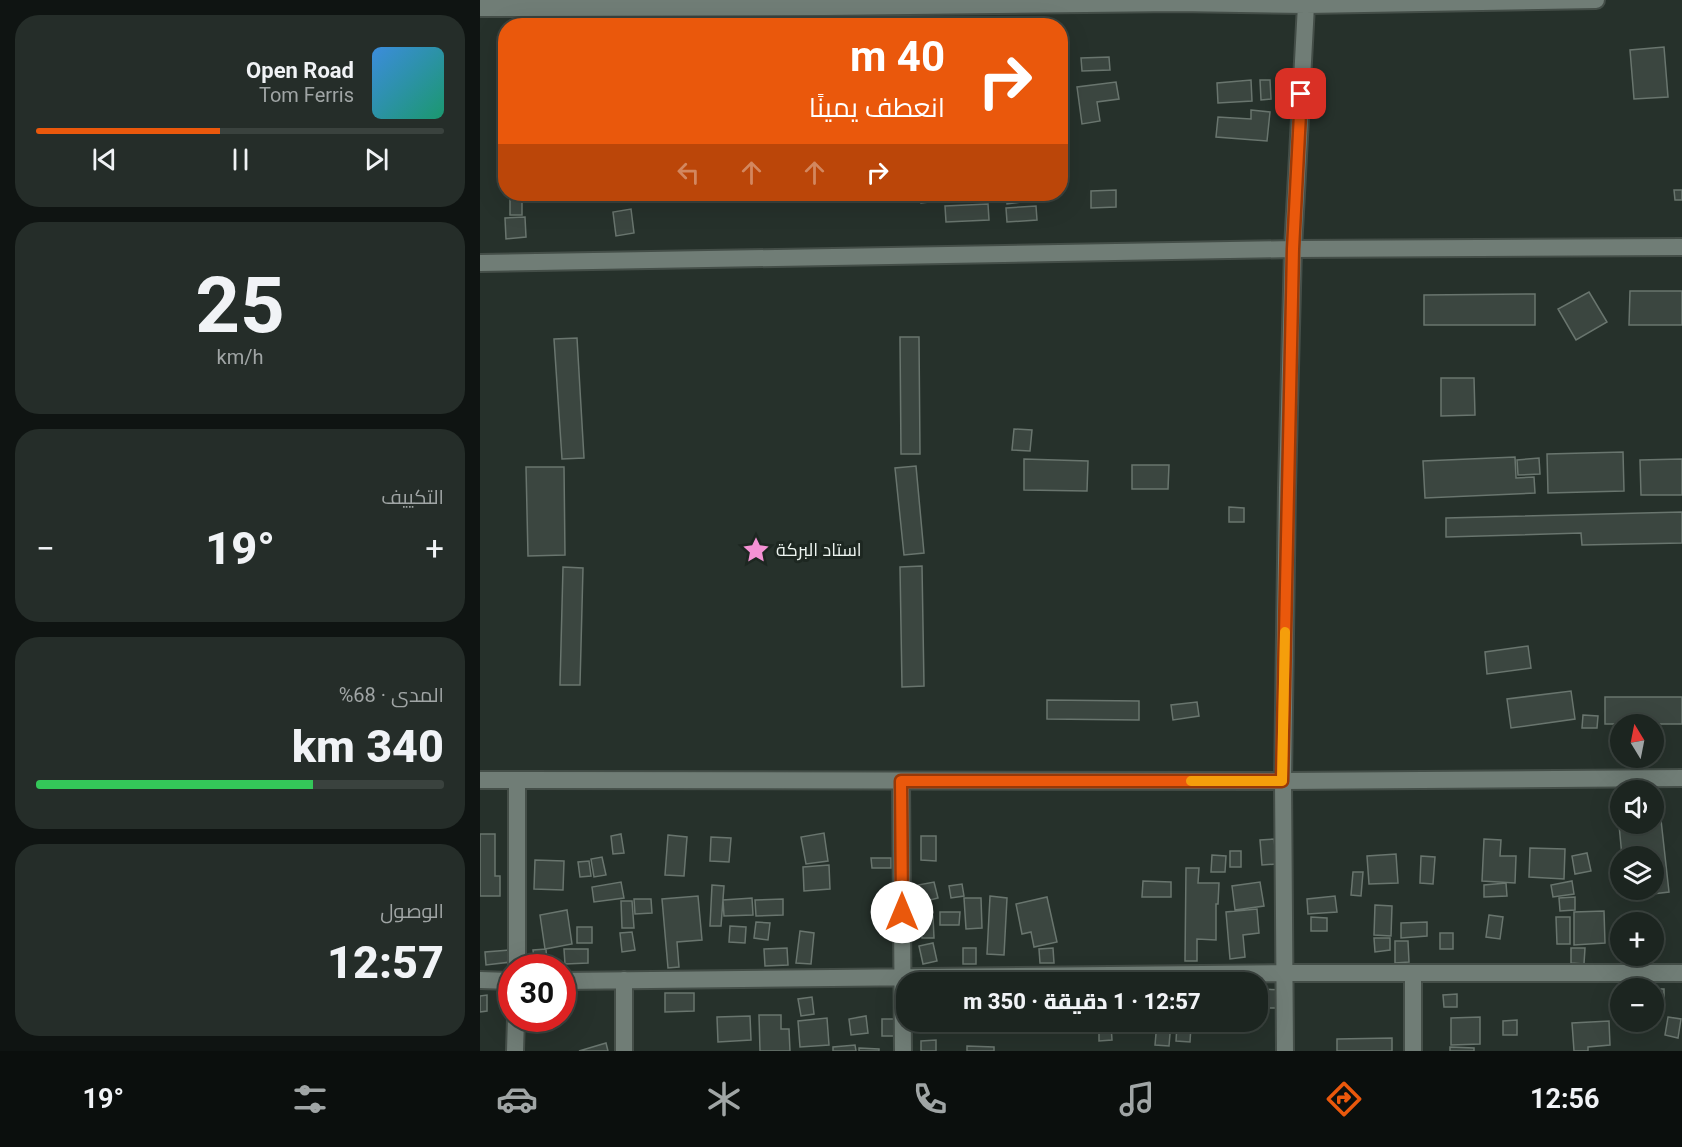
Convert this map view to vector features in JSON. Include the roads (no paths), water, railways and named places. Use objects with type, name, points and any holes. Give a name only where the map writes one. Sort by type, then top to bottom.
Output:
[{"type":"street","points":[[480,8],[1177,2],[1306,5],[1596,0]]},
{"type":"street","points":[[1285,1051],[1286,973],[1282,781],[1287,500],[1293,249],[1306,5]]},
{"type":"street","points":[[480,263],[1293,249],[1682,247]]},
{"type":"street","points":[[480,780],[1282,781],[1682,778]]},
{"type":"street","points":[[517,780],[517,954]]},
{"type":"street","points":[[901,781],[902,972]]},
{"type":"street","points":[[1268,973],[1682,973]]},
{"type":"street","points":[[1413,973],[1413,1051]]},
{"type":"street","points":[[576,981],[896,977]]},
{"type":"street","points":[[480,980],[498,981]]},
{"type":"street","points":[[624,980],[624,1051]]},
{"type":"street","points":[[515,1051],[516,1032]]},
{"type":"street","points":[[903,1032],[903,1051]]},
{"type":"place","name":"استاد البركة","points":[[756,550]]}]
